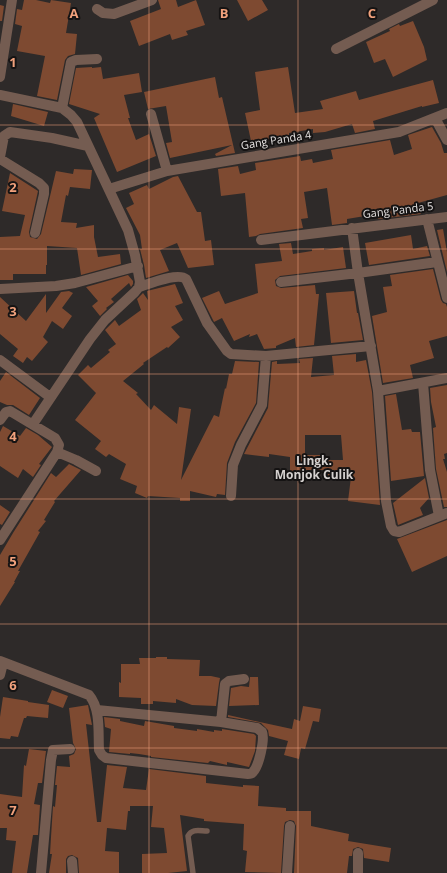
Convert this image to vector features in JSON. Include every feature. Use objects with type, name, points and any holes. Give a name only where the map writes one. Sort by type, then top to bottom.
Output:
[{"type":"street","points":[[0,77],[12,0]]},
{"type":"street","points":[[97,9],[103,13],[114,14],[152,0]]},
{"type":"street","points":[[336,49],[433,0]]},
{"type":"street","points":[[62,108],[71,62],[76,60],[97,59]]},
{"type":"street","points":[[0,95],[62,108],[71,115],[88,146],[128,230],[138,266],[139,287]]},
{"type":"street","name":"Gang Panda 4","points":[[109,189],[168,170],[398,132],[447,113]]},
{"type":"street","points":[[151,114],[168,170]]},
{"type":"street","points":[[435,118],[447,140]]},
{"type":"street","points":[[35,233],[44,188],[39,183],[0,158],[4,136],[10,132],[52,138],[88,146]]},
{"type":"street","name":"Gang Panda 5","points":[[261,240],[447,217]]},
{"type":"street","points":[[427,219],[447,298]]},
{"type":"street","points":[[352,228],[378,391],[386,501],[393,529],[399,532],[443,515],[430,470],[423,383]]},
{"type":"street","points":[[281,282],[437,262]]},
{"type":"street","points":[[0,289],[56,286],[75,283],[138,266]]},
{"type":"street","points":[[33,424],[50,397],[105,320],[139,287],[172,277],[180,276],[186,279],[207,323],[227,351],[231,354],[266,356],[371,346]]},
{"type":"street","points":[[231,496],[233,465],[241,445],[262,405],[266,356]]},
{"type":"street","points":[[0,360],[50,397]]},
{"type":"street","points":[[378,391],[447,378]]},
{"type":"street","points":[[0,420],[6,412],[10,411],[57,440],[59,446],[57,452],[0,540]]},
{"type":"street","points":[[57,452],[96,471]]},
{"type":"street","points":[[0,675],[2,662],[86,693],[92,698],[97,710],[99,750],[106,758],[245,774],[254,772],[263,742],[264,736],[258,728],[221,722],[97,710]]},
{"type":"street","points":[[221,722],[225,684],[229,681],[244,678]]},
{"type":"street","points":[[41,873],[53,750],[70,749]]},
{"type":"street","points":[[287,873],[290,826]]},
{"type":"street","points":[[358,853],[358,873]]},
{"type":"street","points":[[72,861],[72,873]]},
{"type":"lane","points":[[193,873],[188,836],[190,832],[193,831],[207,831]]},
{"type":"building","points":[[24,0],[36,0],[50,3],[51,0],[71,3],[66,33],[77,34],[75,54],[68,56],[65,60],[57,100],[37,96],[45,56],[17,51],[22,26],[15,24],[17,9],[22,10]]},
{"type":"building","points":[[158,0],[176,0],[178,7],[196,0],[205,25],[186,31],[188,35],[172,40],[170,34],[139,46],[130,21],[161,9]]},
{"type":"building","points":[[237,0],[262,0],[268,10],[248,21]]},
{"type":"building","points":[[0,5],[4,6],[2,21],[0,21]]},
{"type":"building","points":[[413,21],[424,47],[427,60],[393,77],[385,59],[374,63],[366,42],[390,31],[389,29],[399,24],[400,26]]},
{"type":"building","points":[[101,67],[103,79],[139,73],[142,92],[124,95],[130,118],[128,118],[136,140],[149,134],[156,156],[117,172],[94,118],[100,114],[69,104],[76,68]]},
{"type":"building","points":[[288,67],[295,113],[323,109],[320,101],[356,91],[359,100],[433,80],[439,103],[422,106],[373,121],[375,129],[355,133],[352,124],[325,132],[313,133],[313,129],[289,133],[289,137],[251,141],[245,113],[260,110],[255,72]]},
{"type":"building","points":[[215,77],[219,98],[222,97],[235,153],[216,156],[215,154],[232,145],[170,158],[166,143],[172,142],[166,106],[148,109],[144,92]]},
{"type":"building","points":[[13,104],[48,112],[44,126],[11,116]]},
{"type":"building","points":[[432,127],[441,143],[444,153],[447,153],[447,195],[418,203],[421,214],[378,219],[377,214],[347,219],[347,223],[332,225],[327,188],[304,192],[308,218],[301,219],[303,228],[249,237],[245,193],[221,196],[218,169],[238,166],[240,174],[256,170],[255,163],[300,156],[301,161],[312,159],[313,163],[333,159],[331,150],[390,140],[394,155],[412,149],[408,135]]},
{"type":"building","points":[[74,169],[92,170],[90,189],[70,187],[68,196],[66,195],[61,222],[77,223],[76,228],[94,225],[94,237],[98,257],[120,254],[121,264],[81,275],[77,248],[47,246],[46,274],[13,274],[13,280],[0,280],[0,237],[20,236],[25,215],[2,211],[10,173],[38,191],[29,232],[30,237],[37,239],[41,234],[56,171],[73,174]]},
{"type":"building","points":[[178,176],[197,212],[201,212],[205,241],[211,240],[214,265],[188,268],[177,243],[160,250],[169,271],[146,278],[140,249],[142,249],[140,235],[126,208],[134,204],[129,193],[147,185],[149,189]]},
{"type":"building","points":[[443,229],[447,252],[447,272],[437,230]]},
{"type":"building","points":[[411,235],[413,249],[427,246],[430,256],[369,265],[365,243]]},
{"type":"building","points":[[291,243],[293,254],[312,251],[312,249],[324,248],[324,250],[343,247],[346,268],[280,276],[275,280],[276,286],[281,288],[315,285],[316,294],[319,294],[314,345],[296,347],[295,338],[276,346],[276,348],[264,349],[257,334],[249,337],[250,334],[234,341],[222,318],[214,322],[202,298],[219,291],[225,304],[258,293],[255,264],[282,261],[279,244]]},
{"type":"building","points":[[433,269],[441,300],[447,307],[447,336],[429,341],[434,358],[410,365],[413,378],[383,383],[372,316],[387,312],[383,287],[392,286],[390,275]]},
{"type":"building","points":[[128,275],[133,281],[131,287],[129,283],[111,299],[114,302],[106,308],[107,309],[100,316],[92,306],[98,301],[86,287]]},
{"type":"building","points":[[175,284],[183,303],[175,306],[183,320],[171,327],[180,337],[168,348],[167,347],[143,363],[144,364],[123,381],[138,393],[136,394],[151,410],[154,405],[177,424],[179,407],[191,409],[181,480],[214,415],[219,417],[229,374],[232,374],[235,361],[259,362],[256,403],[235,442],[227,463],[225,495],[217,494],[216,497],[190,491],[190,501],[180,501],[180,498],[148,496],[147,498],[135,493],[137,486],[120,479],[126,464],[109,454],[106,457],[95,449],[101,441],[75,420],[96,393],[78,375],[88,365],[91,368],[110,352],[108,350],[116,344],[105,330],[115,320],[119,326],[141,310],[137,299],[143,293],[148,300],[147,291]]},
{"type":"building","points":[[69,291],[73,293],[62,308],[72,316],[63,329],[52,321],[43,337],[48,342],[32,361],[27,357],[23,363],[13,356],[18,349],[0,334],[0,297],[26,321],[46,294],[46,313],[61,292]]},
{"type":"building","points":[[354,291],[363,340],[331,343],[326,293]]},
{"type":"building","points":[[356,354],[356,362],[366,360],[372,392],[380,505],[348,501],[351,477],[328,476],[328,470],[304,470],[304,477],[290,477],[290,457],[269,454],[269,457],[244,454],[268,408],[272,362],[277,361],[277,364],[300,363],[299,359],[313,358],[311,377],[334,375],[332,356]],"holes":[[[305,435],[341,435],[343,460],[322,460],[322,455],[305,455]]]},
{"type":"building","points":[[6,372],[40,398],[29,415],[13,405],[7,405],[0,402],[0,381]]},
{"type":"building","points":[[447,385],[447,453],[444,454],[445,459],[443,459],[447,472],[447,507],[444,507],[436,469],[433,428],[436,427],[430,388]]},
{"type":"building","points":[[396,394],[402,430],[411,429],[412,432],[420,432],[424,476],[391,481],[385,396]]},
{"type":"building","points":[[3,426],[20,436],[26,428],[38,435],[52,447],[39,464],[41,465],[33,477],[23,469],[18,478],[0,466],[0,432]]},
{"type":"building","points":[[69,464],[81,470],[54,501],[55,502],[44,520],[46,521],[38,531],[40,532],[18,571],[20,571],[15,582],[0,606],[0,555],[51,473],[56,477]]},
{"type":"building","points":[[425,478],[429,498],[420,508],[423,515],[398,525],[393,503]]},
{"type":"building","points":[[0,505],[10,512],[2,525],[0,524]]},
{"type":"building","points":[[447,520],[447,556],[412,572],[397,539]]},
{"type":"building","points":[[167,657],[167,659],[200,660],[199,676],[220,678],[216,706],[192,705],[176,699],[176,703],[153,701],[153,704],[141,704],[141,698],[119,697],[121,664],[140,664],[139,658]]},
{"type":"building","points":[[250,677],[258,677],[259,705],[229,706],[231,688],[241,686],[249,687]]},
{"type":"building","points":[[52,690],[68,696],[63,708],[47,702]]},
{"type":"building","points":[[3,697],[49,705],[48,718],[27,716],[24,718],[18,737],[11,736],[10,739],[0,738],[0,717]]},
{"type":"building","points":[[88,705],[92,725],[86,724],[97,822],[101,822],[107,765],[127,767],[123,788],[146,790],[149,769],[206,776],[206,783],[243,787],[243,785],[259,786],[258,806],[286,808],[286,811],[311,811],[311,826],[349,834],[348,841],[391,848],[389,862],[364,858],[363,849],[358,847],[353,849],[352,856],[349,856],[347,873],[294,873],[296,826],[294,821],[290,820],[285,822],[284,826],[281,873],[245,872],[247,851],[243,850],[244,824],[204,821],[204,819],[180,815],[187,871],[142,873],[142,854],[167,853],[164,828],[151,827],[153,806],[130,806],[126,830],[107,828],[105,851],[119,852],[119,873],[79,873],[78,858],[72,855],[68,856],[66,859],[66,873],[49,873],[52,854],[50,854],[53,806],[55,807],[57,785],[55,785],[57,766],[70,767],[69,756],[74,754],[76,749],[73,743],[69,708]]},
{"type":"building","points":[[303,706],[321,709],[319,722],[313,721],[305,749],[301,748],[299,759],[284,755],[288,741],[269,736],[268,730],[261,723],[228,717],[228,715],[292,729],[294,719],[300,721]]},
{"type":"building","points":[[104,717],[120,719],[120,721],[144,726],[145,721],[174,726],[174,728],[197,731],[197,729],[214,732],[214,730],[222,731],[222,729],[254,734],[256,736],[255,751],[249,767],[227,762],[227,765],[210,761],[208,763],[151,757],[130,753],[109,752],[111,729],[105,727]]},
{"type":"building","points":[[29,749],[46,751],[42,783],[38,783],[34,804],[40,805],[38,835],[33,835],[27,873],[12,873],[16,841],[6,840],[7,828],[0,828],[0,794],[22,797],[24,765],[26,766]]},
{"type":"district","name":"Lingk. Monjok Culik","points":[[314,468]]}]
